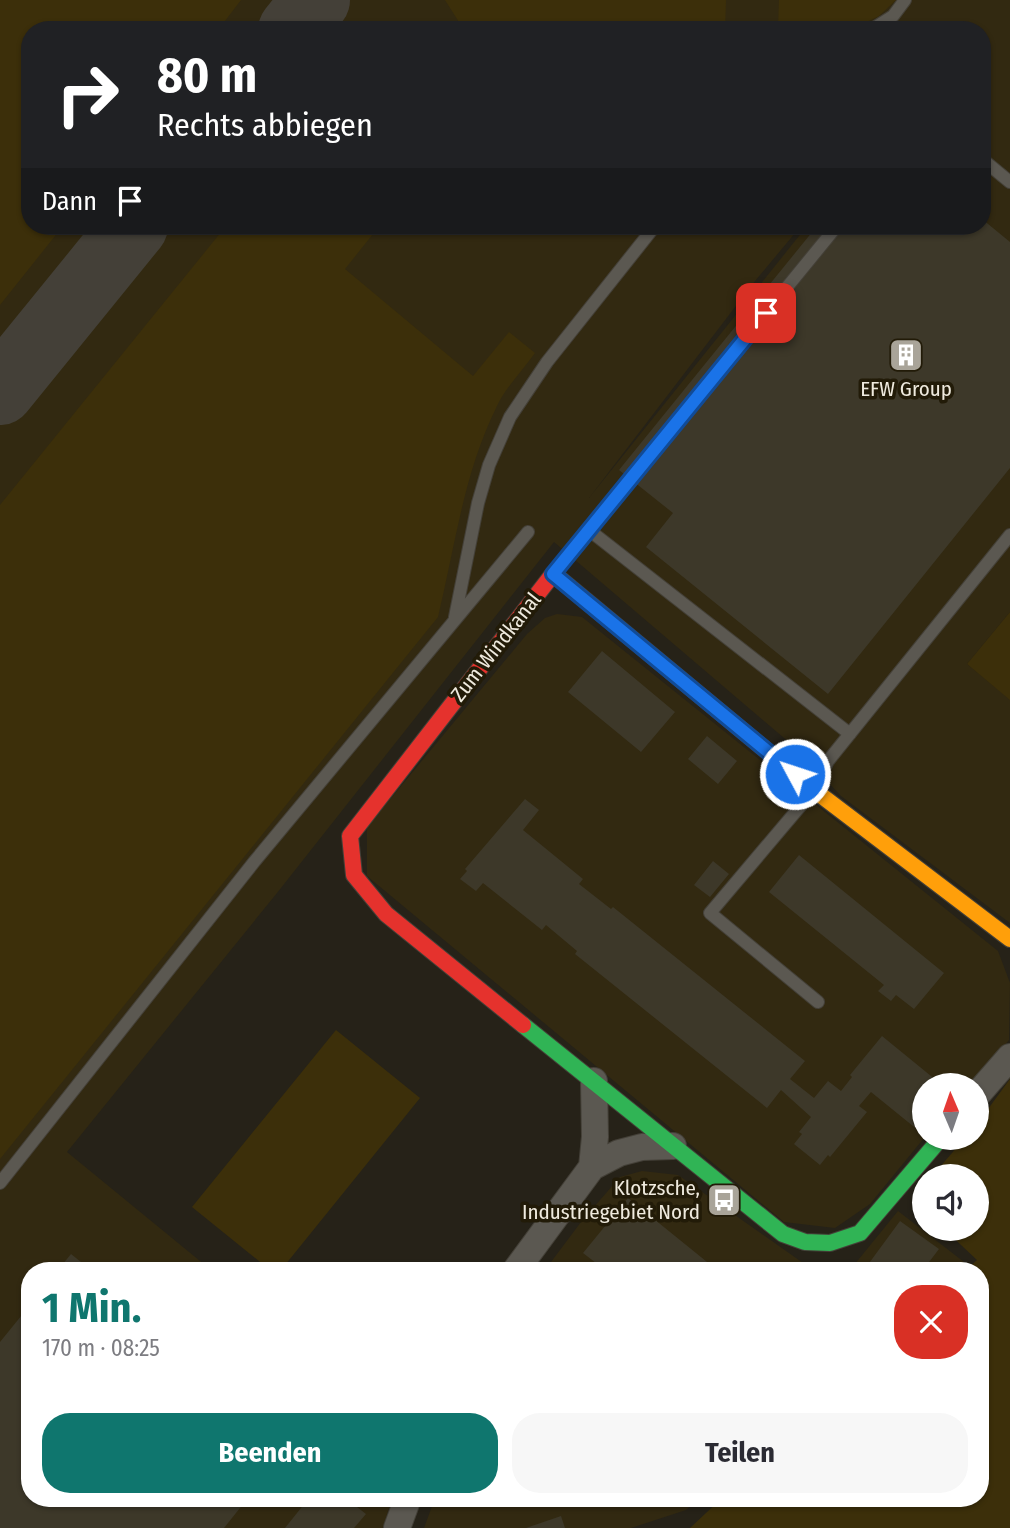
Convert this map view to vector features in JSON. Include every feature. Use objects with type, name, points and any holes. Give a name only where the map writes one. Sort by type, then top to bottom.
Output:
[{"type":"street","name":"Zum Windkanal","points":[[931,1150],[860,1233],[830,1243],[805,1242],[783,1234],[386,914],[354,875],[350,836],[553,574],[814,790],[1010,939]]},
{"type":"street","points":[[989,1081],[1010,1057]]},
{"type":"street","points":[[592,1167],[595,1137],[594,1081]]},
{"type":"street","points":[[522,1262],[592,1167],[619,1153],[642,1147],[673,1146]]},
{"type":"street","points":[[397,1528],[405,1507]]},
{"type":"lane","points":[[885,21],[893,16],[905,0]]},
{"type":"lane","points":[[991,166],[1010,182]]},
{"type":"lane","points":[[454,621],[478,503],[489,465],[510,417],[547,362],[648,235]]},
{"type":"lane","points":[[553,574],[829,235]]},
{"type":"lane","points":[[589,530],[850,734]]},
{"type":"lane","points":[[0,1183],[254,862],[528,532]]},
{"type":"lane","points":[[818,1002],[710,913],[814,790],[828,761],[1010,535]]},
{"type":"shaded area","points":[[0,0],[1010,0],[1010,612],[967,664],[1010,699],[1010,923],[841,796],[797,749],[554,542],[277,893],[67,1152],[201,1262],[21,1262],[21,1507],[389,1507],[383,1528],[0,1528]],"holes":[[[21,21],[991,21],[991,235],[800,235],[589,498],[755,281],[793,235],[21,235]]]},
{"type":"shaded area","points":[[0,0],[241,0],[225,21],[21,21],[21,235],[56,235],[0,305]]},
{"type":"shaded area","points":[[445,0],[726,0],[725,21],[458,21]]},
{"type":"shaded area","points":[[779,0],[896,0],[879,16],[869,21],[778,21]]},
{"type":"shaded area","points":[[219,235],[372,235],[345,269],[473,376],[509,332],[535,353],[497,406],[476,457],[438,617],[0,1159],[0,505]]},
{"type":"shaded area","points":[[1010,612],[1010,700],[967,664]]},
{"type":"shaded area","points":[[557,614],[582,617],[998,951],[1010,983],[1009,1040],[981,1073],[912,1073],[912,1150],[914,1150],[870,1204],[835,1228],[784,1222],[367,876],[367,827],[527,634],[545,618]]},
{"type":"shaded area","points":[[336,1030],[420,1098],[287,1262],[260,1262],[192,1207]]},
{"type":"shaded area","points":[[1010,1079],[1010,1528],[690,1528],[712,1507],[989,1507],[989,1262],[975,1262],[977,1260],[957,1241],[989,1241],[989,1164],[942,1164],[955,1150],[989,1150],[989,1108]]},
{"type":"shaded area","points":[[642,1171],[678,1175],[802,1262],[551,1262],[620,1177]]},
{"type":"shaded area","points":[[898,1211],[912,1222],[912,1241],[937,1241],[964,1262],[857,1262]]},
{"type":"shaded area","points":[[432,1507],[689,1507],[631,1528],[424,1528]]},
{"type":"building","name":"EFW Group","points":[[991,226],[1010,242],[1010,468],[828,694],[646,547],[673,513],[619,470],[810,235],[991,235]]},
{"type":"building","points":[[602,651],[675,712],[641,752],[568,692]]},
{"type":"building","points":[[707,736],[737,761],[718,784],[688,759]]},
{"type":"building","points":[[525,799],[539,810],[523,830],[583,879],[579,884],[611,909],[613,907],[805,1061],[790,1079],[814,1098],[828,1081],[841,1091],[852,1077],[850,1075],[882,1036],[927,1073],[912,1073],[912,1125],[871,1092],[859,1106],[867,1112],[830,1157],[828,1155],[820,1165],[794,1144],[802,1134],[799,1132],[811,1117],[781,1090],[767,1108],[575,954],[577,951],[546,925],[542,930],[483,883],[476,891],[460,879],[467,871],[465,869]]},
{"type":"building","points":[[799,855],[944,973],[914,1009],[896,995],[891,1001],[878,991],[884,985],[769,892]]},
{"type":"building","points":[[713,861],[729,874],[710,897],[694,885]]},
{"type":"building","points":[[628,1198],[707,1262],[595,1262],[583,1253]]},
{"type":"building","points":[[900,1221],[912,1230],[912,1241],[928,1241],[939,1249],[929,1262],[870,1262]]},
{"type":"building","points":[[71,1254],[81,1262],[64,1262]]},
{"type":"building","points":[[21,1316],[21,1507],[241,1507],[224,1528],[0,1528],[0,1342]]},
{"type":"building","points":[[302,1507],[357,1507],[366,1514],[354,1528],[285,1528]]},
{"type":"building","points":[[561,1516],[565,1528],[526,1528]]},
{"type":"taxiway","points":[[299,21],[316,0]]},
{"type":"taxiway","points":[[0,391],[127,235]]},
{"type":"traffic: fast","points":[[523,1025],[783,1234],[805,1242],[830,1243],[860,1233],[931,1150]]},
{"type":"traffic: slow","points":[[555,575],[814,790],[1010,939]]},
{"type":"traffic: jam","points":[[523,1025],[386,914],[354,875],[350,836],[553,574],[555,575]]},
{"type":"place","name":"EFW Group","points":[[906,355]]},
{"type":"place","name":"Klotzsche, Industriegebiet Nord","points":[[724,1200]]},
{"type":"route","points":[[766,313],[553,574],[795,774]]}]
